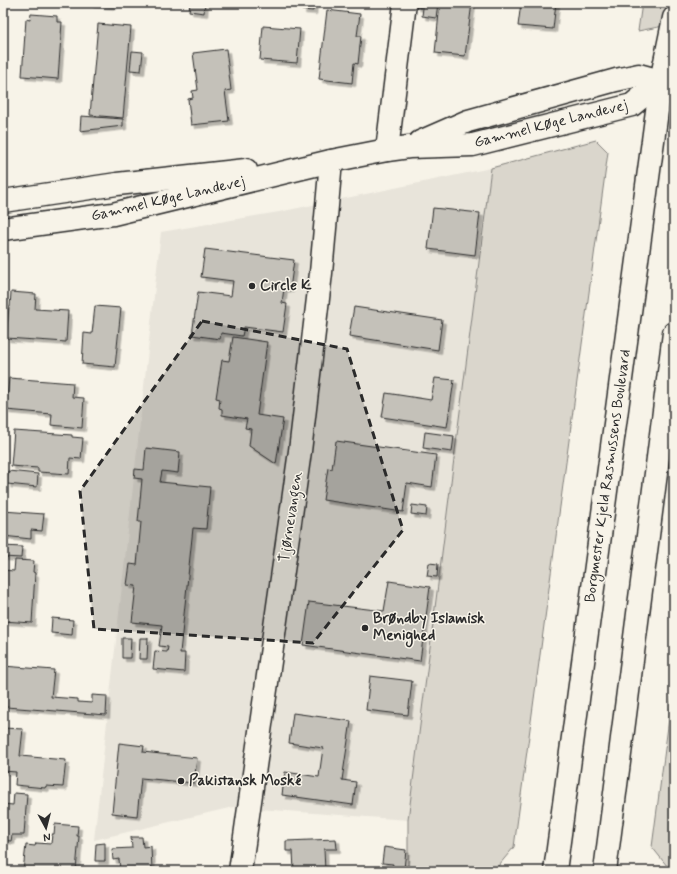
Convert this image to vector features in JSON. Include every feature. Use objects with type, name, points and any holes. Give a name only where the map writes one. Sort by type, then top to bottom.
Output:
[{"type":"street","points":[[387,150],[405,3]]},
{"type":"street","name":"Borgmester Kjeld Rasmussens Boulevard","points":[[555,871],[667,79],[674,18]]},
{"type":"street","name":"Gammel Køge Landevej","points":[[3,229],[113,214],[331,161],[409,147],[468,121],[616,80],[639,75],[667,79]]},
{"type":"street","name":"Gammel Køge Landevej","points":[[3,201],[117,184],[331,161]]},
{"type":"street","name":"Tjørnevangen","points":[[240,871],[290,530],[321,273],[331,161]]},
{"type":"street","points":[[605,871],[674,333]]},
{"type":"highlighted area","points":[[202,321],[347,349],[403,530],[313,643],[94,629],[80,491]]},
{"type":"shaded area","points":[[642,3],[674,3],[674,24],[638,31]]},
{"type":"shaded area","points":[[596,140],[608,152],[514,847],[494,871],[408,871],[408,820],[491,168]]},
{"type":"shaded area","points":[[491,168],[408,820],[233,807],[94,840],[161,232],[279,212]]},
{"type":"shaded area","points":[[674,681],[674,871],[671,871],[652,847]]},
{"type":"building","points":[[113,3],[113,6],[90,4]]},
{"type":"building","points":[[190,3],[205,3],[204,13],[189,11]]},
{"type":"building","points":[[303,3],[314,3],[313,11],[302,10]]},
{"type":"building","points":[[417,3],[438,3],[436,18],[422,16],[423,8],[416,7]]},
{"type":"building","points":[[440,3],[472,3],[465,56],[435,53]]},
{"type":"building","points":[[521,3],[556,3],[553,29],[518,26]]},
{"type":"building","points":[[327,10],[360,14],[357,36],[361,36],[358,64],[354,63],[352,83],[319,79]]},
{"type":"building","points":[[31,14],[57,16],[57,22],[62,22],[58,79],[22,76],[26,19],[30,20]]},
{"type":"building","points":[[98,24],[131,27],[123,118],[90,115]]},
{"type":"building","points":[[263,26],[300,29],[297,63],[260,60]]},
{"type":"building","points":[[226,49],[231,90],[225,91],[229,121],[191,125],[188,99],[193,98],[192,91],[198,90],[193,53]]},
{"type":"building","points":[[132,51],[143,52],[141,71],[130,70]]},
{"type":"building","points":[[81,116],[123,119],[123,126],[80,131]]},
{"type":"building","points":[[433,208],[480,213],[475,255],[428,249]]},
{"type":"building","points":[[205,249],[294,260],[290,289],[284,288],[282,303],[287,304],[283,332],[244,327],[242,336],[221,333],[220,339],[192,335],[198,292],[231,296],[233,281],[201,277]]},
{"type":"building","points":[[11,292],[36,294],[35,309],[68,311],[66,342],[6,338]]},
{"type":"building","points":[[95,306],[121,308],[115,367],[82,364],[84,333],[92,334]]},
{"type":"building","points":[[354,307],[442,320],[438,350],[349,336]]},
{"type":"building","points":[[233,337],[267,342],[257,415],[283,419],[276,464],[249,446],[251,429],[245,428],[247,419],[222,415],[222,409],[219,408],[220,399],[216,398],[222,360],[229,361]]},
{"type":"building","points":[[9,378],[73,383],[72,397],[84,398],[82,428],[51,425],[52,414],[6,410]]},
{"type":"building","points":[[435,378],[454,380],[447,427],[382,417],[386,393],[431,400]]},
{"type":"building","points":[[14,431],[72,435],[72,437],[83,438],[81,459],[70,458],[69,474],[38,472],[38,468],[11,466]]},
{"type":"building","points":[[425,432],[454,436],[452,452],[423,448]]},
{"type":"building","points":[[336,441],[436,455],[432,487],[407,483],[403,512],[323,500],[328,468],[332,469]]},
{"type":"building","points":[[146,448],[180,452],[178,473],[162,471],[160,482],[210,487],[206,529],[193,528],[180,653],[185,653],[184,672],[153,669],[155,651],[167,652],[168,647],[159,646],[162,625],[132,622],[136,586],[127,585],[130,564],[137,565],[141,522],[138,522],[142,479],[134,478],[135,469],[144,470]]},
{"type":"building","points":[[8,471],[38,474],[37,487],[7,484]]},
{"type":"building","points":[[412,505],[427,507],[426,516],[411,514]]},
{"type":"building","points":[[3,511],[44,514],[42,531],[31,530],[31,539],[3,536]]},
{"type":"building","points":[[3,546],[22,547],[21,558],[3,557]]},
{"type":"building","points":[[15,560],[34,561],[33,572],[35,573],[32,623],[3,621],[3,570],[14,571]]},
{"type":"building","points":[[429,563],[438,564],[437,577],[427,576]]},
{"type":"building","name":"Brøndby Islamisk Menighed","points":[[389,581],[430,587],[420,661],[303,645],[309,602],[384,611]]},
{"type":"building","points":[[52,618],[73,620],[72,635],[51,633]]},
{"type":"building","points":[[122,638],[131,638],[130,658],[122,658]]},
{"type":"building","points":[[140,638],[148,638],[147,659],[139,659]]},
{"type":"building","points":[[3,666],[54,670],[51,697],[78,699],[78,702],[92,703],[92,695],[107,696],[106,715],[6,707],[6,699],[3,698]]},
{"type":"building","points":[[370,676],[412,681],[408,715],[366,710]]},
{"type":"building","points":[[293,713],[351,721],[342,780],[356,782],[353,805],[282,795],[285,772],[319,777],[323,748],[289,743]]},
{"type":"building","points":[[3,728],[23,729],[20,756],[66,760],[63,787],[46,786],[45,788],[15,785],[16,772],[3,771]]},
{"type":"building","name":"Pakistansk Moské","points":[[119,743],[144,746],[143,752],[197,758],[194,783],[141,778],[137,816],[112,813]]},
{"type":"building","points":[[14,793],[27,794],[24,835],[12,835],[11,841],[3,840],[3,804],[13,805]]},
{"type":"building","points":[[55,824],[78,826],[77,836],[79,836],[76,871],[23,871],[26,845],[35,846],[36,843],[51,844]]},
{"type":"building","points":[[131,837],[142,837],[143,847],[151,846],[152,871],[120,871],[119,859],[113,860],[112,849],[132,848]]},
{"type":"building","points":[[336,839],[337,849],[324,849],[325,871],[294,871],[293,851],[286,851],[286,841]]},
{"type":"building","points":[[105,843],[105,861],[95,861],[96,844]]},
{"type":"building","points":[[384,847],[406,850],[404,869],[392,868],[393,864],[382,863]]},
{"type":"place","name":"Circle K","points":[[252,286]]},
{"type":"place","name":"Brøndby Islamisk Menighed","points":[[365,628]]},
{"type":"place","name":"Pakistansk Moské","points":[[181,781]]}]
